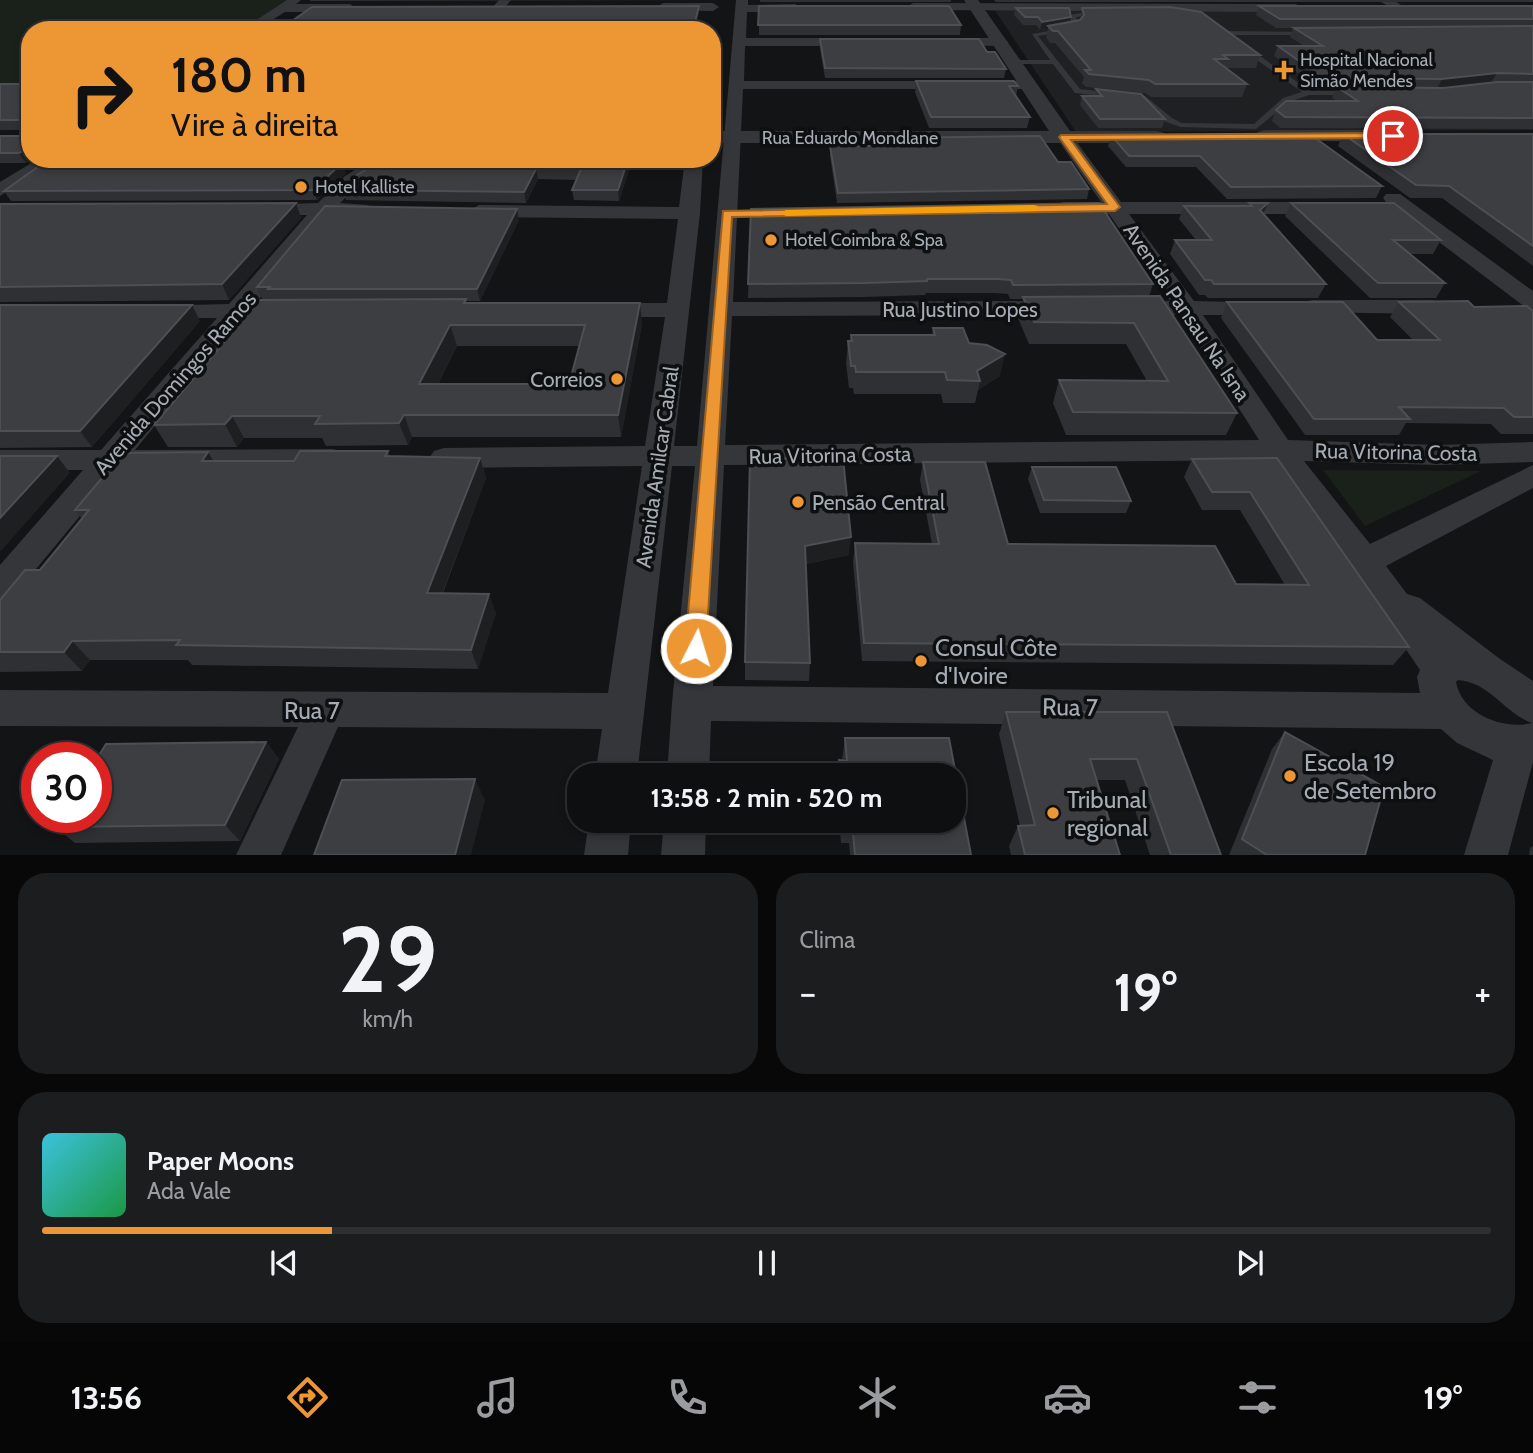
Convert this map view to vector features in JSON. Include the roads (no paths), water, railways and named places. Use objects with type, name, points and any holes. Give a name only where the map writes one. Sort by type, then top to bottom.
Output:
[{"type":"street","points":[[262,21],[295,0]]},
{"type":"street","points":[[1373,8],[1407,8],[1384,0]]},
{"type":"street","points":[[894,7],[974,3],[1061,7],[1306,8]]},
{"type":"street","name":"Avenida Pansau Na Isna","points":[[974,3],[1064,137],[1186,308],[1280,450],[1441,670]]},
{"type":"street","points":[[688,763],[722,309],[734,214],[722,137],[734,85],[742,4],[811,8]]},
{"type":"street","points":[[486,7],[506,5]]},
{"type":"street","points":[[488,21],[506,5]]},
{"type":"street","points":[[646,7],[713,8]]},
{"type":"street","points":[[283,8],[364,8]]},
{"type":"street","points":[[739,41],[877,42]]},
{"type":"street","points":[[932,42],[1001,42]]},
{"type":"street","points":[[734,85],[1029,85]]},
{"type":"street","points":[[1309,136],[1331,152]]},
{"type":"street","name":"Rua Eduardo Mondlane","points":[[722,137],[1407,136]]},
{"type":"street","points":[[0,190],[36,168]]},
{"type":"street","name":"Avenida Amilcar Cabral","points":[[618,763],[678,310],[693,168]]},
{"type":"street","name":"Avenida Domingos Ramos","points":[[0,588],[238,311],[352,170]]},
{"type":"street","points":[[1375,184],[1533,305]]},
{"type":"street","points":[[1046,208],[1406,208]]},
{"type":"street","points":[[242,209],[377,209]]},
{"type":"street","points":[[458,210],[690,213]]},
{"type":"street","points":[[1505,307],[1533,305]]},
{"type":"street","points":[[1105,308],[1450,307]]},
{"type":"street","name":"Rua Justino Lopes","points":[[722,309],[1077,308]]},
{"type":"street","points":[[140,311],[306,310]]},
{"type":"street","points":[[582,310],[678,310]]},
{"type":"street","name":"Rua Vitorina Costa","points":[[411,458],[1280,450],[1437,455],[1533,453]]},
{"type":"street","points":[[0,460],[356,459]]},
{"type":"street","points":[[1373,575],[1533,475]]},
{"type":"street","name":"Avenida Pansau Na Isna","points":[[1373,575],[1488,671],[1507,681],[1533,706]]},
{"type":"street","points":[[1486,855],[1525,744],[1486,738],[1465,726],[1448,711],[1436,688],[1436,677],[1441,670],[1452,665],[1488,671]]},
{"type":"street","name":"Rua 7","points":[[691,703],[1448,711]]},
{"type":"street","name":"Rua 7","points":[[0,708],[624,711]]},
{"type":"street","points":[[258,855],[326,710]]},
{"type":"street","points":[[606,855],[609,833]]},
{"type":"street","points":[[683,855],[684,833]]},
{"type":"lane","points":[[1061,7],[1072,16],[1076,27],[1034,35],[1052,62],[1078,91],[1142,98],[1169,120],[1181,125],[1256,127],[1286,100],[1308,93],[1359,93]]},
{"type":"lane","points":[[1072,16],[1094,13],[1167,13],[1204,20],[1308,93]]},
{"type":"lane","points":[[1224,33],[1321,33]]},
{"type":"lane","points":[[1014,62],[1052,62]]},
{"type":"place","name":"Hospital Nacional Simão Mendes","points":[[1284,70]]},
{"type":"place","name":"Hotel Kalliste","points":[[301,187]]},
{"type":"place","name":"Hotel Coimbra & Spa","points":[[771,240]]},
{"type":"place","name":"Correios","points":[[617,379]]},
{"type":"place","name":"Pensão Central","points":[[798,502]]},
{"type":"place","name":"Consul Côte d'Ivoire","points":[[921,661]]},
{"type":"place","name":"Escola 19 de Setembro","points":[[1290,776]]},
{"type":"place","name":"Tribunal regional","points":[[1053,813]]}]
